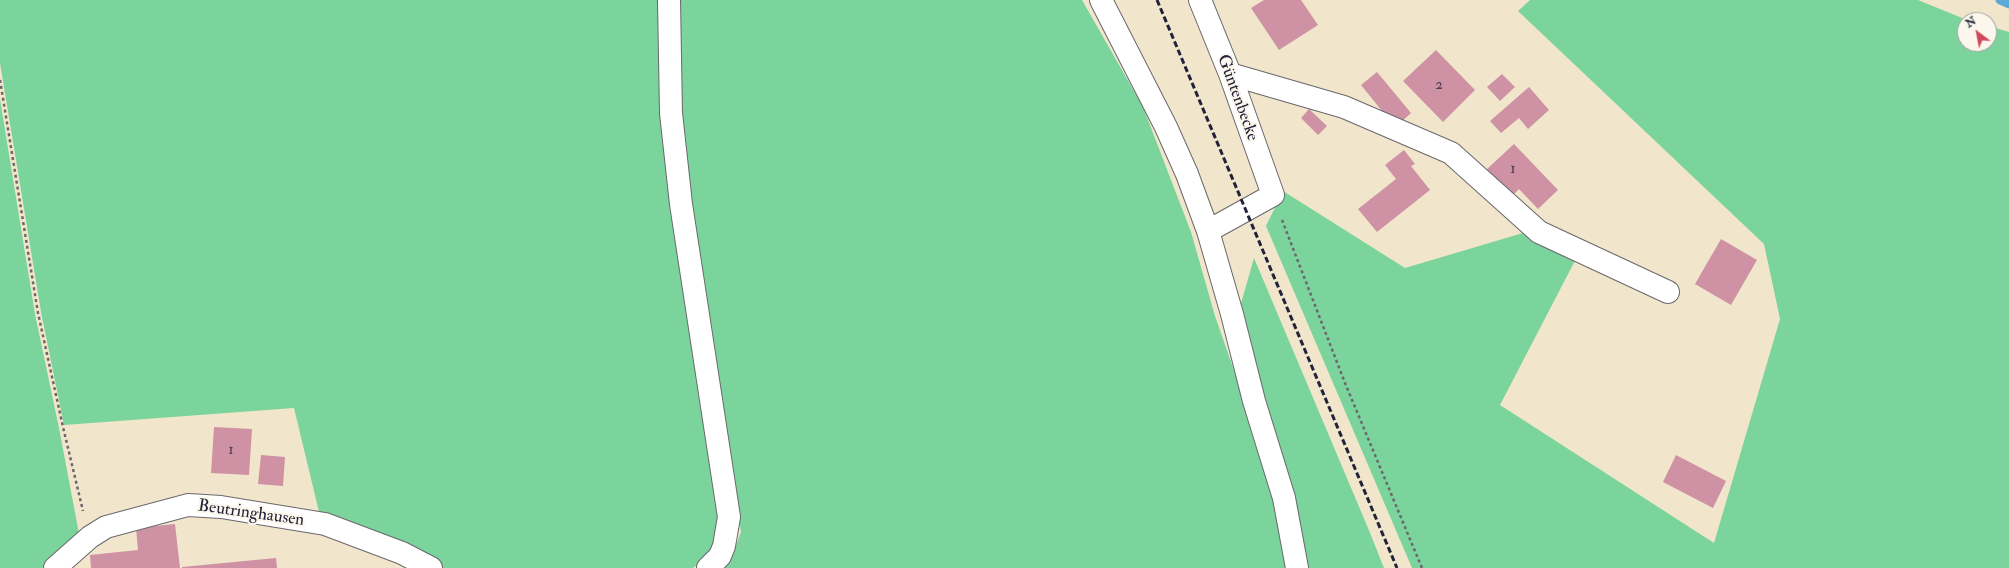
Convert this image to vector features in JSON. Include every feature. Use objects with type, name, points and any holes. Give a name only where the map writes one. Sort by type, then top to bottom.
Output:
[{"type":"street","points":[[669,0],[670,113],[680,197],[729,517],[724,546],[720,556],[708,568]]},
{"type":"street","points":[[1101,0],[1166,127],[1187,174],[1208,231],[1232,314],[1254,401],[1284,498],[1297,568]]},
{"type":"street","name":"Güntenbecke","points":[[1200,0],[1230,74],[1273,196]]},
{"type":"street","points":[[1230,74],[1344,107],[1451,153],[1539,232],[1668,292]]},
{"type":"street","points":[[1208,231],[1273,196]]},
{"type":"street","name":"Beutringhausen","points":[[55,568],[90,537],[106,527],[168,509],[188,505],[221,507],[325,524],[402,553],[431,568]]},
{"type":"path","points":[[0,80],[38,313],[62,427],[90,537]]},
{"type":"path","points":[[1273,196],[1345,383],[1422,568]]},
{"type":"green space","points":[[0,0],[663,0],[720,529],[707,558],[693,568],[441,568],[320,516],[294,408],[64,425],[41,312],[0,63]]},
{"type":"green space","points":[[675,0],[1082,0],[1143,107],[1191,232],[1215,316],[1279,499],[1291,568],[722,568],[731,559],[741,532],[704,303],[678,113]]},
{"type":"green space","points":[[1530,0],[1918,0],[1957,16],[1957,52],[1997,52],[1997,28],[2009,32],[2009,568],[1412,568],[1266,226],[1283,191],[1405,268],[1533,230],[1579,253],[1500,405],[1714,543],[1780,319],[1764,244],[1518,11]]},
{"type":"green space","points":[[0,99],[35,314],[80,539],[51,568],[0,568]]},
{"type":"green space","points":[[1254,258],[1384,568],[1304,568],[1291,495],[1240,307]]},
{"type":"building","points":[[1264,0],[1301,0],[1318,25],[1279,50],[1251,8]]},
{"type":"building","points":[[1436,50],[1475,90],[1443,122],[1403,81]]},
{"type":"building","points":[[1377,72],[1411,113],[1399,124],[1382,111],[1361,85]]},
{"type":"building","points":[[1502,74],[1515,87],[1500,101],[1487,87]]},
{"type":"building","points":[[1529,87],[1549,110],[1528,129],[1519,118],[1501,133],[1490,121]]},
{"type":"building","points":[[1309,109],[1327,126],[1318,135],[1301,118]]},
{"type":"building","points":[[1514,144],[1558,190],[1538,209],[1519,189],[1512,196],[1487,169]]},
{"type":"building","points":[[1404,150],[1415,164],[1411,166],[1430,190],[1377,232],[1358,209],[1396,179],[1385,165]]},
{"type":"building","points":[[1721,239],[1757,260],[1731,305],[1695,284]]},
{"type":"building","points":[[214,427],[252,429],[249,475],[211,473]]},
{"type":"building","points":[[261,455],[285,457],[283,486],[258,484]]},
{"type":"building","points":[[1676,455],[1726,481],[1713,508],[1663,482]]},
{"type":"building","points":[[175,524],[180,568],[91,568],[90,555],[138,550],[136,528]]},
{"type":"building","points":[[276,558],[277,568],[182,568],[182,567]]},
{"type":"waterway","name":"Güntenbecke","points":[[2000,0],[2009,4]]},
{"type":"railway","points":[[1157,0],[1397,568]]}]
